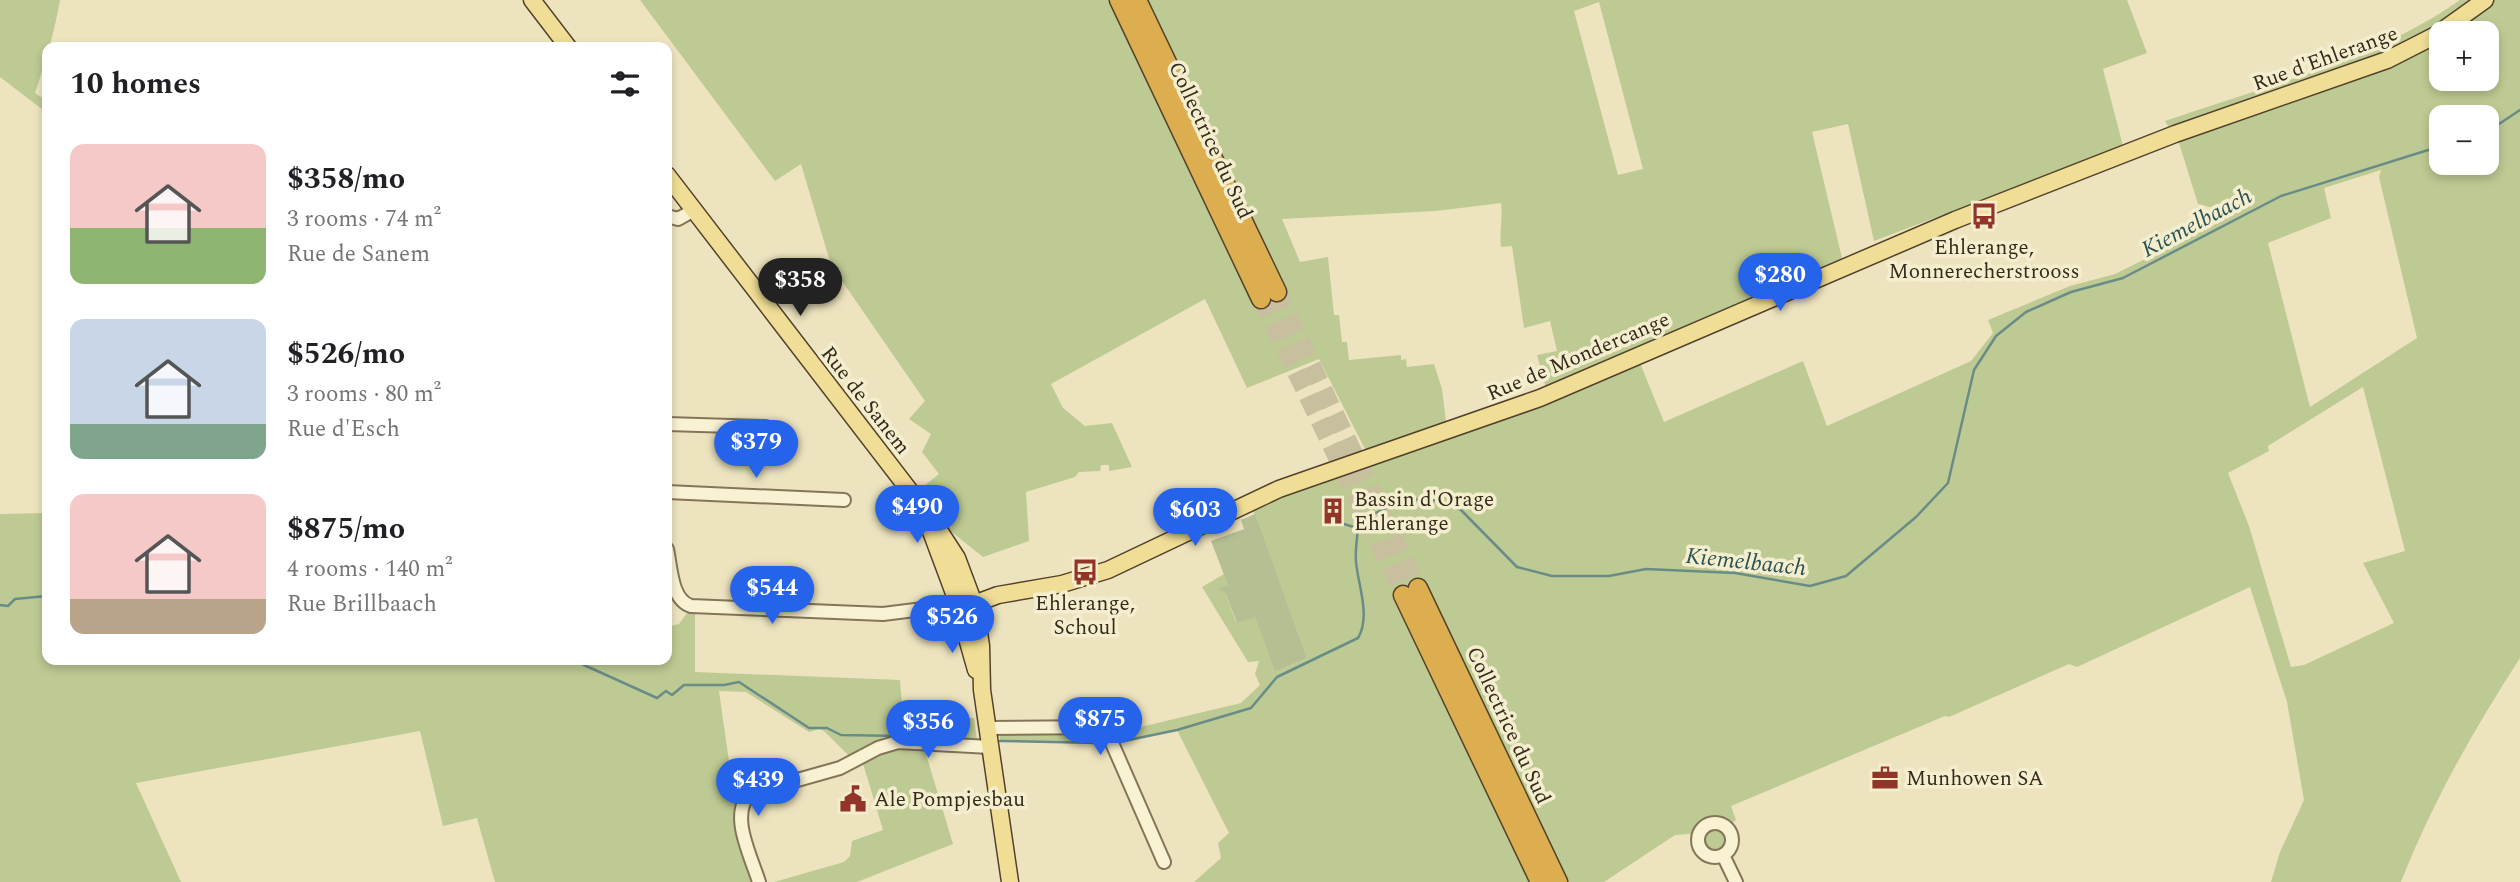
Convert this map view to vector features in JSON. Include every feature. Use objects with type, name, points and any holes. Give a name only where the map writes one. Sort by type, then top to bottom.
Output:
[{"type":"highway","name":"Collectrice du Sud","points":[[1119,0],[1269,296],[1137,0]]},
{"type":"highway","name":"Collectrice du Sud","points":[[1540,882],[1411,592],[1558,882]]},
{"type":"main road","points":[[532,0],[565,42]]},
{"type":"main road","name":"Rue d'Ehlerange","points":[[2169,137],[2387,60],[2436,35],[2485,0]]},
{"type":"main road","name":"Rue de Mondercange","points":[[965,601],[1062,584],[1108,570],[1279,489],[1541,398],[1862,257],[2169,137]]},
{"type":"main road","name":"Rue de Sanem","points":[[672,181],[904,484],[932,533],[965,601],[982,690],[1010,882]]},
{"type":"street","points":[[672,217],[678,219],[694,210]]},
{"type":"street","points":[[672,424],[766,427]]},
{"type":"street","points":[[672,492],[844,500]]},
{"type":"street","points":[[672,573],[677,597],[683,604],[691,606],[883,614],[965,601]]},
{"type":"street","points":[[987,727],[1124,727]]},
{"type":"street","points":[[1105,727],[1164,862]]},
{"type":"street","points":[[759,882],[739,814],[742,801],[751,793],[840,768],[877,747],[898,742],[990,747]]},
{"type":"street","points":[[1723,855],[1736,882]]},
{"type":"green space","points":[[0,0],[60,0],[50,42],[42,42],[42,70],[35,93],[42,98],[42,109],[0,77]]},
{"type":"green space","points":[[640,0],[1109,0],[1256,303],[1283,291],[1147,0],[2127,0],[2147,53],[2103,69],[2123,146],[1874,241],[1848,124],[1812,132],[1842,258],[1546,388],[1537,355],[1557,351],[1550,321],[1524,328],[1512,246],[1501,247],[1501,203],[1436,211],[1282,219],[1300,262],[1328,257],[1334,315],[1339,315],[1342,342],[1347,342],[1349,360],[1401,355],[1401,360],[1406,359],[1407,367],[1434,364],[1442,389],[1446,422],[1366,451],[1319,359],[1247,388],[1205,299],[1051,384],[1063,408],[1085,426],[1112,423],[1132,467],[1109,471],[1109,465],[1101,465],[1100,471],[1079,472],[1075,477],[1026,492],[1029,541],[983,557],[938,521],[920,489],[939,474],[922,452],[931,434],[909,419],[925,401],[831,265],[801,164],[775,181]],"holes":[[[1599,2],[1643,169],[1618,175],[1574,11]]]},
{"type":"green space","points":[[2460,0],[2520,0],[2520,658],[2455,767],[2401,882],[2271,882],[2280,852],[2304,800],[2287,702],[2250,587],[2077,667],[2069,664],[1949,717],[1945,716],[1731,806],[1736,820],[1727,827],[1732,842],[1723,855],[1712,856],[1704,852],[1699,844],[1699,833],[1675,835],[1604,882],[1568,882],[1438,610],[1530,882],[1194,882],[1221,858],[1218,843],[1229,833],[1177,730],[1130,740],[1127,735],[1128,730],[1241,703],[1260,685],[1255,674],[1259,661],[1248,662],[1202,587],[1224,574],[1228,585],[1219,588],[1226,594],[1236,622],[1255,616],[1275,672],[1307,658],[1253,510],[1268,505],[1271,499],[1541,405],[1640,363],[1664,422],[1803,361],[1827,426],[1971,361],[1993,333],[1988,320],[2070,286],[2115,274],[2222,221],[2225,211],[2198,204],[2179,143],[2165,121],[2317,70],[2391,40]],"holes":[[[2381,170],[2379,177],[2417,338],[2310,407],[2268,243],[2331,218],[2324,188]],[[2363,387],[2405,551],[2363,563],[2394,623],[2304,665],[2291,667],[2249,526],[2228,473],[2269,451],[2268,446]]]},
{"type":"green space","points":[[42,513],[42,665],[672,665],[672,626],[679,624],[687,613],[695,613],[695,672],[900,680],[904,729],[934,723],[959,729],[965,718],[974,718],[977,740],[968,746],[923,744],[953,844],[857,882],[774,882],[844,862],[850,856],[852,841],[883,830],[861,757],[854,761],[824,731],[819,729],[809,732],[746,692],[719,691],[734,797],[759,882],[495,882],[477,818],[443,826],[420,731],[136,783],[181,882],[0,882],[0,514]]},
{"type":"green space","points":[[1255,514],[1307,658],[1275,672],[1255,617],[1237,623],[1226,594],[1218,588],[1228,585],[1211,541],[1244,529],[1241,520]]},
{"type":"green space","points":[[999,732],[1096,732],[1100,737],[1099,743],[1000,741]]},
{"type":"waterway","name":"Kiemelbaach","points":[[2499,124],[2520,110]]},
{"type":"waterway","name":"Kiemelbaach","points":[[1119,742],[1177,730],[1251,708],[1277,677],[1358,638],[1364,610],[1356,562],[1358,528],[1372,515],[1395,504],[1420,499],[1442,501],[1461,510],[1517,567],[1552,576],[1609,576],[1646,569],[1735,573],[1810,586],[1846,576],[1916,517],[1948,483],[1974,370],[1996,336],[2026,312],[2071,292],[2123,278],[2281,196],[2429,150]]},
{"type":"waterway","points":[[1344,524],[1357,528]]},
{"type":"waterway","points":[[0,605],[8,606],[15,599],[42,596]]},
{"type":"waterway","points":[[584,665],[657,698],[666,691],[672,695],[684,685],[724,685],[739,682],[809,728],[827,728],[841,735],[961,737]]},
{"type":"waterway","points":[[1000,741],[1099,743]]},
{"type":"tunnel","points":[[1277,292],[1418,588]]},
{"type":"tunnel","points":[[1261,299],[1403,595]]},
{"type":"place","name":"Ehlerange, Monnerecherstrooss","points":[[1984,216]]},
{"type":"place","name":"Bassin d'Orage Ehlerange","points":[[1333,511]]},
{"type":"place","name":"Ehlerange, Schoul","points":[[1085,572]]},
{"type":"place","name":"Munhowen SA","points":[[1885,778]]},
{"type":"place","name":"Ale Pompjesbau","points":[[853,799]]}]
